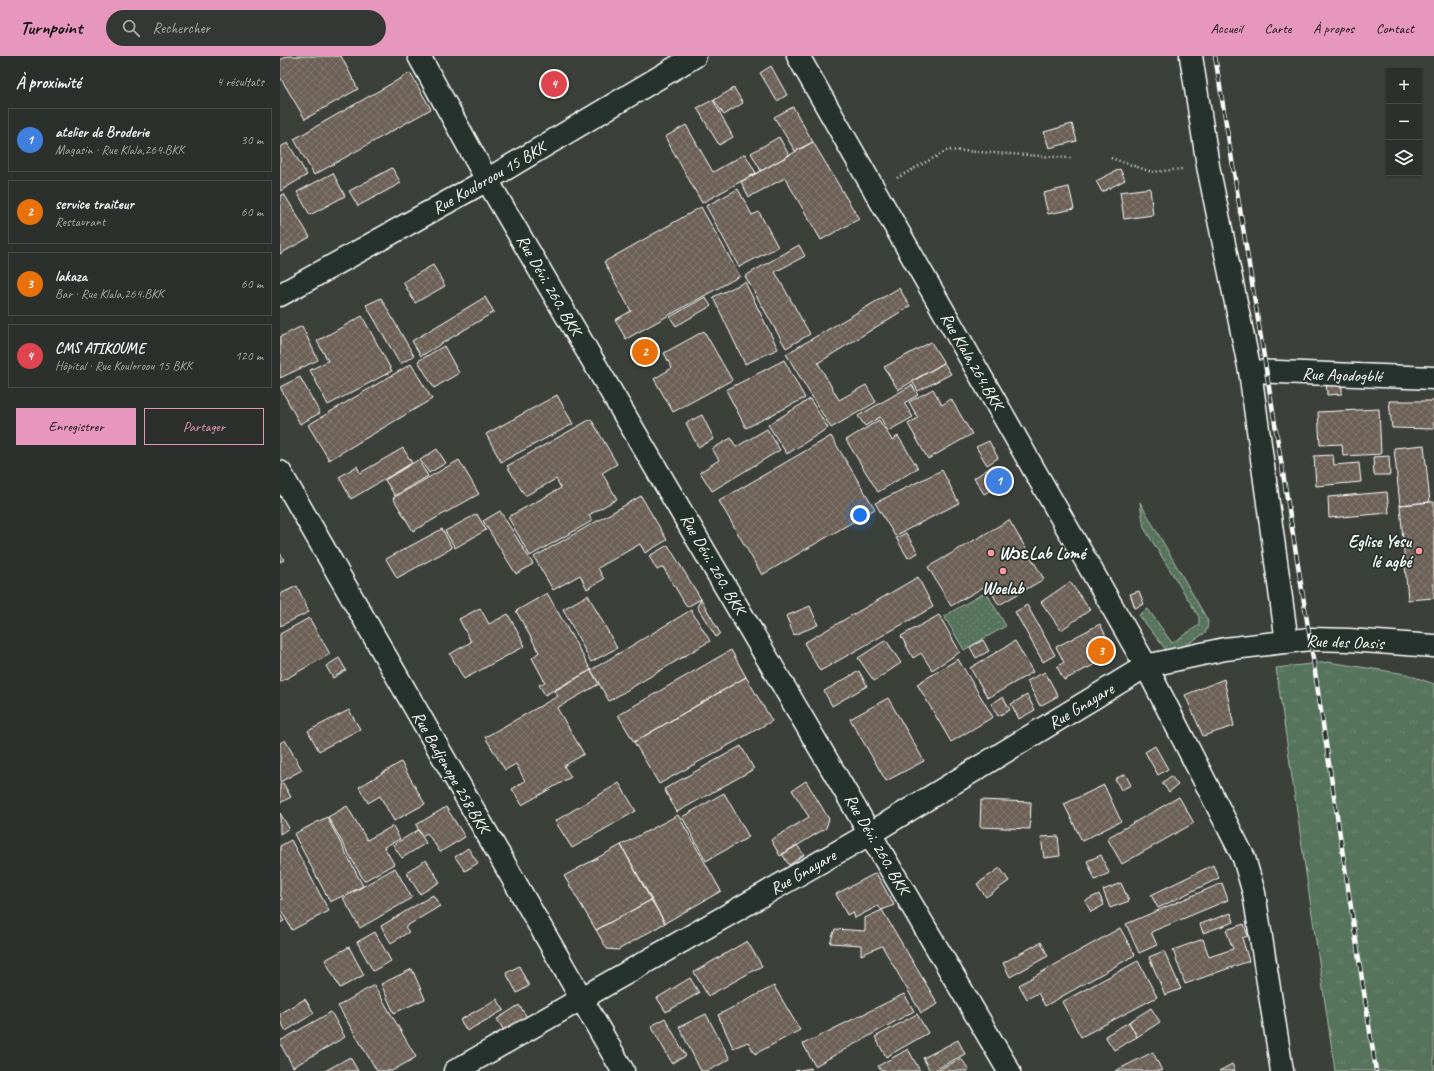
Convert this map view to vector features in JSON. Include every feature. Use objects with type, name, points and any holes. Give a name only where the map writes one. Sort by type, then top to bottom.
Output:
[{"type":"street","name":"Rue Dévi. 260. BKK","points":[[419,56],[488,180],[1009,1071]]},
{"type":"street","name":"Rue Kouloroou 15 BKK","points":[[280,295],[488,180],[695,56]]},
{"type":"street","name":"Rue Klala,264.BKK","points":[[798,56],[1146,666],[1244,858],[1254,893],[1282,1071]]},
{"type":"street","points":[[1191,56],[1208,166],[1250,371],[1287,642]]},
{"type":"street","name":"Rue Agodogblé","points":[[1250,371],[1434,378]]},
{"type":"street","name":"Rue Badjenope 258.BKK","points":[[280,472],[623,1071]]},
{"type":"street","name":"Rue des Oasis","points":[[1224,649],[1310,639],[1434,646]]},
{"type":"street","name":"Rue Gnayare","points":[[455,1071],[871,833],[1146,666],[1224,649]]},
{"type":"path","points":[[892,180],[948,150],[1071,158]]},
{"type":"path","points":[[1111,158],[1152,172],[1208,166]]},
{"type":"green space","points":[[1140,502],[1208,621],[1205,633],[1170,655],[1139,615],[1148,609],[1172,643],[1199,625],[1199,617],[1144,528]]},
{"type":"green space","points":[[986,592],[1006,626],[964,650],[944,616]]},
{"type":"green space","points":[[1328,662],[1406,674],[1434,684],[1434,1071],[1335,1071],[1276,668]]},
{"type":"building","points":[[287,56],[341,56],[358,89],[305,119],[280,77],[280,60]]},
{"type":"building","points":[[771,66],[787,95],[777,101],[760,73]]},
{"type":"building","points":[[410,73],[431,109],[314,175],[294,139]]},
{"type":"building","points":[[734,88],[743,103],[724,115],[714,100]]},
{"type":"building","points":[[713,100],[733,137],[719,145],[697,108]]},
{"type":"building","points":[[793,107],[813,142],[795,151],[774,117]]},
{"type":"building","points":[[1072,124],[1077,141],[1049,148],[1044,132]]},
{"type":"building","points":[[686,125],[713,172],[745,154],[756,173],[702,203],[665,137]]},
{"type":"building","points":[[779,137],[789,155],[761,171],[751,153]]},
{"type":"building","points":[[813,142],[859,219],[821,240],[785,178],[749,197],[741,182]]},
{"type":"building","points":[[288,143],[307,175],[280,191],[280,147]]},
{"type":"building","points":[[392,168],[401,183],[358,206],[349,191]]},
{"type":"building","points":[[1120,169],[1125,180],[1102,192],[1096,181]]},
{"type":"building","points":[[333,173],[345,196],[310,215],[297,192]]},
{"type":"building","points":[[1069,187],[1074,209],[1048,214],[1043,193]]},
{"type":"building","points":[[1150,188],[1153,215],[1124,219],[1120,192]]},
{"type":"building","points":[[738,189],[752,215],[759,212],[778,247],[739,267],[706,206]]},
{"type":"building","points":[[284,194],[310,237],[280,254],[280,196]]},
{"type":"building","points":[[701,207],[740,276],[626,339],[615,320],[631,311],[604,262]]},
{"type":"building","points":[[799,245],[805,256],[775,272],[810,334],[786,348],[745,276]]},
{"type":"building","points":[[433,265],[445,286],[415,303],[403,282]]},
{"type":"building","points":[[745,282],[778,349],[745,364],[713,297]]},
{"type":"building","points":[[899,288],[910,306],[818,363],[839,400],[866,385],[876,402],[831,428],[786,354]]},
{"type":"building","points":[[485,297],[494,312],[421,356],[412,341]]},
{"type":"building","points":[[705,297],[711,306],[676,326],[670,317]]},
{"type":"building","points":[[381,298],[414,356],[400,364],[366,305]]},
{"type":"building","points":[[362,316],[392,371],[328,405],[310,370],[328,361],[317,341]]},
{"type":"building","points":[[302,326],[318,360],[280,378],[280,337]]},
{"type":"building","points":[[704,331],[732,380],[673,412],[654,379],[672,368],[664,353]]},
{"type":"building","points":[[931,342],[944,363],[898,390],[884,367]]},
{"type":"building","points":[[444,346],[459,373],[434,388],[418,361]]},
{"type":"building","points":[[784,360],[805,398],[746,428],[726,390]]},
{"type":"building","points":[[944,363],[951,374],[918,391],[912,381]]},
{"type":"building","points":[[411,364],[432,399],[329,460],[308,425]]},
{"type":"building","points":[[300,377],[320,413],[300,424],[280,387]]},
{"type":"building","points":[[1342,377],[1342,394],[1327,395],[1326,378]]},
{"type":"building","points":[[912,385],[918,395],[904,403],[913,417],[888,431],[880,417],[865,426],[858,416]]},
{"type":"building","points":[[933,389],[942,405],[951,399],[972,434],[928,459],[908,424],[918,418],[909,402]]},
{"type":"building","points":[[557,395],[573,424],[501,462],[486,434]]},
{"type":"building","points":[[810,399],[828,428],[787,454],[768,425]]},
{"type":"building","points":[[1389,401],[1434,401],[1434,429],[1392,428]]},
{"type":"building","points":[[1379,409],[1381,454],[1343,456],[1342,444],[1320,445],[1318,412]]},
{"type":"building","points":[[702,415],[714,439],[698,447],[686,423]]},
{"type":"building","points":[[591,419],[617,464],[602,473],[617,499],[589,515],[592,521],[530,556],[508,517],[561,488],[556,479],[525,496],[507,466]]},
{"type":"building","points":[[879,420],[892,440],[898,436],[918,468],[878,492],[846,440]]},
{"type":"building","points":[[767,429],[780,450],[712,491],[700,472],[719,460],[712,449],[731,438],[736,447]]},
{"type":"building","points":[[831,436],[875,509],[762,575],[719,501]]},
{"type":"building","points":[[989,441],[998,458],[987,465],[976,447]]},
{"type":"building","points":[[1424,445],[1430,502],[1400,505],[1394,448]]},
{"type":"building","points":[[403,448],[412,463],[351,499],[339,477],[357,466],[360,473]]},
{"type":"building","points":[[437,449],[446,463],[429,473],[420,460]]},
{"type":"building","points":[[1333,455],[1334,465],[1359,463],[1361,482],[1316,486],[1314,456]]},
{"type":"building","points":[[1389,456],[1390,475],[1374,475],[1373,457]]},
{"type":"building","points":[[418,460],[428,476],[395,496],[385,480]]},
{"type":"building","points":[[459,460],[479,494],[413,531],[393,498]]},
{"type":"building","points":[[994,465],[1005,482],[984,494],[974,478]]},
{"type":"building","points":[[942,470],[959,503],[895,536],[875,503]]},
{"type":"building","points":[[1387,492],[1389,513],[1329,518],[1328,497]]},
{"type":"building","points":[[641,496],[667,540],[645,553],[640,544],[598,568],[604,579],[587,589],[580,575],[553,590],[534,557]]},
{"type":"building","name":"Eglise Yesu lé agbé","points":[[1434,502],[1434,598],[1408,600],[1400,505]]},
{"type":"building","points":[[500,511],[533,564],[516,574],[483,521]]},
{"type":"building","points":[[477,514],[486,530],[455,548],[445,531]]},
{"type":"building","name":"WɔɛLab Lomé","points":[[1009,520],[1044,579],[999,605],[987,585],[951,606],[928,567]]},
{"type":"building","points":[[442,529],[452,548],[397,578],[386,559]]},
{"type":"building","points":[[906,533],[918,553],[908,558],[896,538]]},
{"type":"building","points":[[668,545],[701,599],[687,607],[663,567],[657,570],[649,556]]},
{"type":"building","points":[[280,553],[284,560],[280,562]]},
{"type":"building","points":[[918,577],[933,607],[820,671],[804,643]]},
{"type":"building","points":[[1070,582],[1090,610],[1061,630],[1041,602]]},
{"type":"building","points":[[297,586],[309,612],[280,626],[280,594]]},
{"type":"building","points":[[1139,591],[1144,604],[1135,608],[1130,594]]},
{"type":"building","points":[[547,593],[591,670],[545,695],[539,685],[545,682],[532,658],[539,652],[516,611]]},
{"type":"building","points":[[588,595],[617,648],[591,662],[563,609]]},
{"type":"building","points":[[701,599],[720,633],[716,637],[697,607]]},
{"type":"building","points":[[1027,605],[1055,655],[1043,662],[1015,612]]},
{"type":"building","points":[[810,606],[818,625],[794,635],[786,616]]},
{"type":"building","points":[[480,608],[489,624],[508,614],[525,646],[464,679],[450,654],[471,642],[459,619]]},
{"type":"building","points":[[691,610],[710,641],[609,701],[591,670]]},
{"type":"building","points":[[939,615],[960,652],[932,670],[921,653],[913,658],[901,636]]},
{"type":"building","points":[[309,618],[330,654],[280,682],[280,634]]},
{"type":"building","points":[[1100,624],[1115,654],[1064,680],[1057,667],[1064,662],[1056,647]]},
{"type":"building","points":[[886,640],[901,663],[874,681],[858,658]]},
{"type":"building","points":[[983,640],[989,651],[976,658],[970,647]]},
{"type":"building","points":[[1015,641],[1033,672],[988,698],[970,668]]},
{"type":"building","points":[[731,650],[746,677],[634,742],[618,715]]},
{"type":"building","points":[[339,658],[346,670],[333,678],[326,666]]},
{"type":"building","points":[[958,659],[993,717],[951,742],[917,684]]},
{"type":"building","points":[[591,670],[599,684],[557,708],[584,754],[564,766],[571,777],[522,805],[512,789],[525,781],[516,764],[505,770],[485,737],[558,696],[554,691]]},
{"type":"building","points":[[859,671],[867,686],[832,706],[824,691]]},
{"type":"building","points":[[1045,672],[1058,696],[1040,706],[1027,681]]},
{"type":"building","points":[[746,677],[772,721],[659,784],[634,742]]},
{"type":"building","points":[[1224,679],[1234,726],[1203,736],[1185,695]]},
{"type":"building","points":[[1027,695],[1035,710],[1019,719],[1011,704]]},
{"type":"building","points":[[1003,697],[1010,710],[998,716],[991,704]]},
{"type":"building","points":[[888,698],[924,761],[886,781],[850,719]]},
{"type":"building","points":[[349,710],[360,729],[319,751],[308,731]]},
{"type":"building","points":[[285,740],[302,770],[280,782],[280,743]]},
{"type":"building","points":[[741,746],[754,769],[677,812],[664,789]]},
{"type":"building","points":[[1155,746],[1168,769],[1158,775],[1145,752]]},
{"type":"building","points":[[401,762],[425,804],[394,821],[380,796],[368,803],[359,787]]},
{"type":"building","points":[[1125,774],[1131,785],[1121,790],[1115,779]]},
{"type":"building","points":[[1171,776],[1178,785],[1169,792],[1162,783]]},
{"type":"building","points":[[806,781],[829,819],[826,828],[780,856],[771,840],[809,817],[792,790]]},
{"type":"building","points":[[283,783],[291,797],[280,803],[280,784]]},
{"type":"building","points":[[619,783],[636,811],[572,848],[555,821]]},
{"type":"building","points":[[1104,785],[1121,821],[1082,841],[1064,804]]},
{"type":"building","points":[[724,793],[749,837],[706,861],[682,817]]},
{"type":"building","points":[[1179,797],[1194,823],[1122,864],[1107,838]]},
{"type":"building","points":[[981,800],[1031,802],[1030,829],[980,827]]},
{"type":"building","points":[[347,806],[367,840],[393,826],[400,839],[384,847],[394,864],[364,881],[328,817]]},
{"type":"building","points":[[446,807],[465,837],[440,852],[427,833],[422,836],[416,825]]},
{"type":"building","points":[[280,813],[289,828],[280,834]]},
{"type":"building","points":[[678,815],[721,891],[665,923],[621,845]]},
{"type":"building","points":[[327,817],[363,886],[330,902],[294,834]]},
{"type":"building","points":[[418,830],[426,843],[402,858],[393,845]]},
{"type":"building","points":[[1058,836],[1060,856],[1044,858],[1041,837]]},
{"type":"building","points":[[291,840],[329,911],[292,930],[280,908],[280,900],[282,899],[280,894],[280,846]]},
{"type":"building","points":[[621,845],[651,900],[596,930],[564,876]]},
{"type":"building","points":[[797,845],[804,855],[789,865],[782,854]]},
{"type":"building","points":[[468,848],[478,863],[465,871],[455,857]]},
{"type":"building","points":[[1101,855],[1109,873],[1095,880],[1087,861]]},
{"type":"building","points":[[426,860],[440,882],[420,894],[406,872]]},
{"type":"building","points":[[1213,865],[1219,878],[1158,908],[1151,895]]},
{"type":"building","points":[[395,868],[412,898],[360,928],[343,898]]},
{"type":"building","points":[[1000,868],[1009,881],[986,897],[977,884]]},
{"type":"building","points":[[876,873],[894,905],[882,910],[878,906],[855,918],[853,912],[847,915],[836,894]]},
{"type":"building","points":[[1121,883],[1129,901],[1110,908],[1103,890]]},
{"type":"building","points":[[1222,883],[1228,900],[1151,932],[1157,945],[1139,953],[1126,924]]},
{"type":"building","points":[[1099,894],[1104,905],[1091,912],[1085,901]]},
{"type":"building","points":[[433,895],[440,906],[405,927],[409,932],[391,943],[381,926]]},
{"type":"building","points":[[651,900],[665,923],[618,950],[607,949],[596,930]]},
{"type":"building","points":[[882,910],[938,1004],[921,1013],[882,946],[861,955],[861,945],[830,943],[835,929],[865,931],[865,918]]},
{"type":"building","points":[[1231,913],[1234,922],[1203,933],[1200,924]]},
{"type":"building","points":[[280,914],[284,921],[280,923]]},
{"type":"building","points":[[1244,924],[1248,936],[1242,938],[1249,961],[1185,984],[1173,950],[1203,939],[1209,957],[1233,949],[1226,930]]},
{"type":"building","points":[[1120,928],[1135,955],[1045,1006],[1038,993],[1027,999],[1019,985]]},
{"type":"building","points":[[375,932],[391,961],[373,971],[357,942]]},
{"type":"building","points":[[747,941],[762,966],[708,996],[694,972]]},
{"type":"building","points":[[1041,942],[1048,956],[1010,977],[1003,963]]},
{"type":"building","points":[[349,947],[364,975],[340,988],[325,960]]},
{"type":"building","points":[[1164,951],[1181,989],[1165,995],[1149,957]]},
{"type":"building","points":[[1138,961],[1157,997],[1081,1037],[1062,1002]]},
{"type":"building","points":[[519,966],[529,986],[517,993],[506,973]]},
{"type":"building","points":[[412,969],[425,999],[394,1013],[381,984]]},
{"type":"building","points":[[690,978],[699,993],[666,1012],[657,998]]},
{"type":"building","points":[[374,985],[416,1057],[392,1071],[377,1071],[338,1006]]},
{"type":"building","points":[[774,986],[800,1030],[755,1054],[748,1042],[733,1048],[718,1015]]},
{"type":"building","points":[[904,994],[914,1011],[815,1066],[803,1044]]},
{"type":"building","points":[[305,999],[314,1013],[286,1031],[280,1020],[280,1013]]},
{"type":"building","points":[[497,999],[504,1010],[467,1031],[460,1020]]},
{"type":"building","points":[[519,1005],[529,1020],[506,1034],[497,1019]]},
{"type":"building","points":[[1151,1008],[1160,1022],[1137,1037],[1129,1022]]},
{"type":"building","points":[[331,1012],[345,1037],[293,1067],[280,1041]]},
{"type":"building","points":[[706,1014],[730,1059],[708,1071],[701,1071],[679,1027]]},
{"type":"building","points":[[917,1014],[928,1033],[886,1057],[875,1037]]},
{"type":"building","points":[[665,1018],[686,1056],[672,1063],[651,1026]]},
{"type":"building","points":[[1129,1022],[1137,1037],[1114,1050],[1105,1036]]},
{"type":"building","points":[[958,1040],[965,1054],[933,1071],[930,1071],[923,1058]]},
{"type":"building","points":[[908,1049],[920,1071],[881,1071],[878,1066]]},
{"type":"building","points":[[1153,1052],[1162,1071],[1115,1071]]},
{"type":"building","points":[[350,1057],[358,1071],[325,1071]]},
{"type":"building","points":[[961,1058],[969,1070],[937,1071]]},
{"type":"building","points":[[1232,1064],[1235,1071],[1219,1071]]},
{"type":"building","points":[[811,1068],[811,1071],[795,1071]]},
{"type":"railway","points":[[1215,56],[1310,639],[1376,1071]]},
{"type":"place","name":"CMS ATIKOUME","points":[[554,84]]},
{"type":"place","name":"service traiteur","points":[[645,352]]},
{"type":"place","name":"atelier de Broderie","points":[[999,481]]},
{"type":"place","name":"Eglise Yesu lé agbé","points":[[1419,551]]},
{"type":"place","name":"WɔɛLab Lomé","points":[[991,553]]},
{"type":"place","name":"Woelab","points":[[1003,571]]},
{"type":"place","name":"lakaza","points":[[1101,651]]}]
